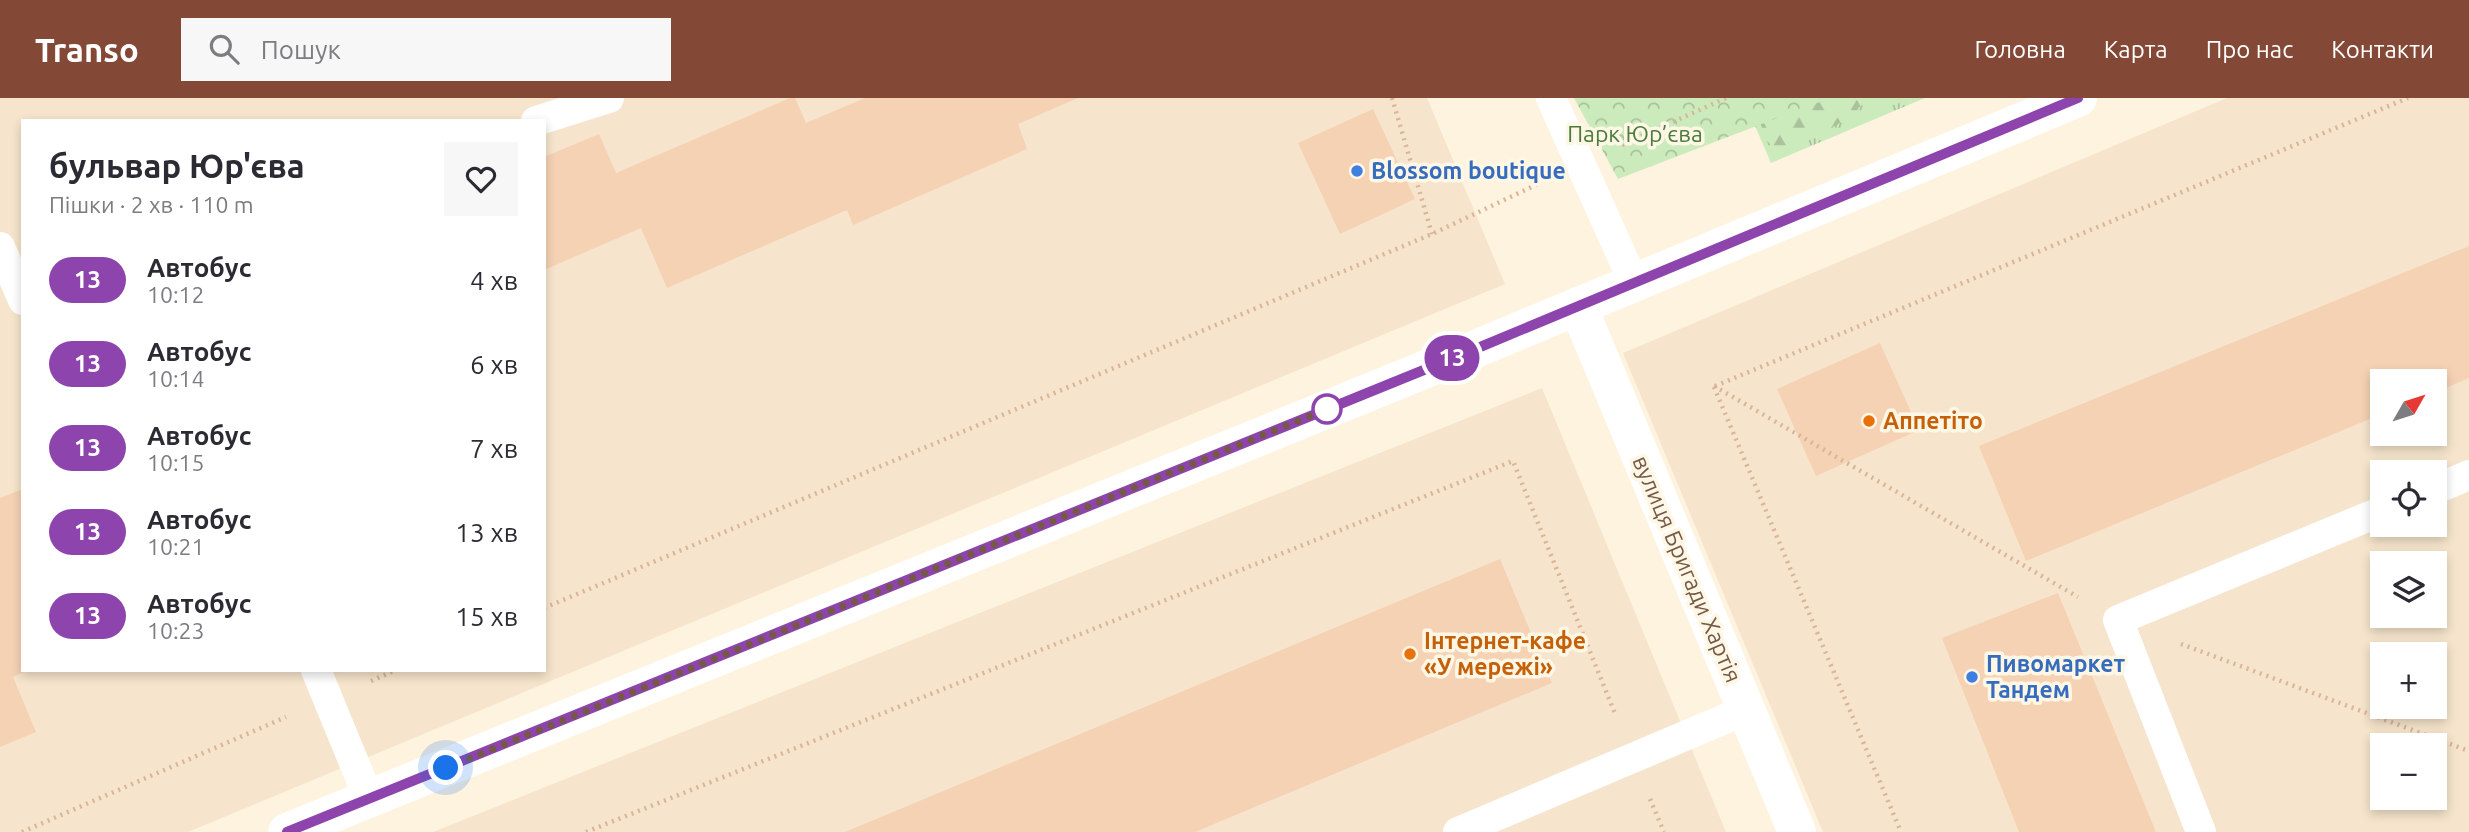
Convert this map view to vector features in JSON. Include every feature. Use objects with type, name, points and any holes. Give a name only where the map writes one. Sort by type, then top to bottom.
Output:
[{"type":"street","points":[[287,832],[1578,306],[2078,98]]},
{"type":"street","name":"вулиця Бригади Хартія","points":[[1578,306],[1797,832]]},
{"type":"lane","points":[[542,119],[609,98]]},
{"type":"lane","points":[[1550,98],[1634,283]]},
{"type":"lane","points":[[0,247],[21,295]]},
{"type":"lane","points":[[2447,484],[2469,475]]},
{"type":"lane","points":[[2201,832],[2118,620],[2370,516]]},
{"type":"lane","points":[[317,672],[369,799]]},
{"type":"lane","points":[[1458,832],[1746,710]]},
{"type":"path","points":[[1392,98],[1432,234]]},
{"type":"path","points":[[546,607],[1432,234],[1726,98]]},
{"type":"path","points":[[1901,832],[1714,386],[2408,98]]},
{"type":"path","points":[[586,832],[1513,461],[1664,832]]},
{"type":"path","points":[[22,832],[391,672]]},
{"type":"shaded area","points":[[0,98],[1427,98],[1505,284],[188,832],[0,832]]},
{"type":"shaded area","points":[[2227,98],[2469,98],[2469,832],[1823,832],[1623,353]]},
{"type":"shaded area","points":[[1542,388],[1726,832],[433,832]]},
{"type":"green space","name":"Парк Юр’єва","points":[[1574,98],[1830,98],[1618,179]]},
{"type":"green space","points":[[1767,98],[1925,98],[1771,163],[1747,107]]},
{"type":"green space","points":[[1788,98],[1883,98],[1862,105],[1837,125],[1778,151],[1767,141],[1758,117]]},
{"type":"building","points":[[790,98],[795,98],[806,123],[865,98],[1078,98],[1018,124],[1027,149],[853,225],[847,210],[667,288],[641,228],[546,269],[546,156],[599,134],[616,173]]},
{"type":"building","name":"Blossom boutique","points":[[1373,109],[1415,199],[1340,234],[1298,143]]},
{"type":"building","points":[[2469,246],[2469,378],[2447,387],[2447,369],[2370,369],[2370,419],[2026,561],[1979,446]]},
{"type":"building","points":[[1880,343],[1919,430],[1816,476],[1777,389]]},
{"type":"building","points":[[21,490],[21,672],[24,672],[13,677],[36,732],[0,747],[0,498]]},
{"type":"building","points":[[1500,559],[1552,683],[1195,832],[845,832]]},
{"type":"building","points":[[2058,593],[2156,832],[2019,832],[1942,638]]},
{"type":"bus line","name":"13","points":[[287,832],[1473,350],[2078,98]]},
{"type":"place","name":"Blossom boutique","points":[[1357,171]]},
{"type":"place","name":"Аппетіто","points":[[1869,421]]},
{"type":"place","name":"Інтернет-кафе «У мережі»","points":[[1410,654]]},
{"type":"place","name":"Пивомаркет Тандем","points":[[1972,677]]},
{"type":"route","points":[[446,768],[1327,409]]}]
